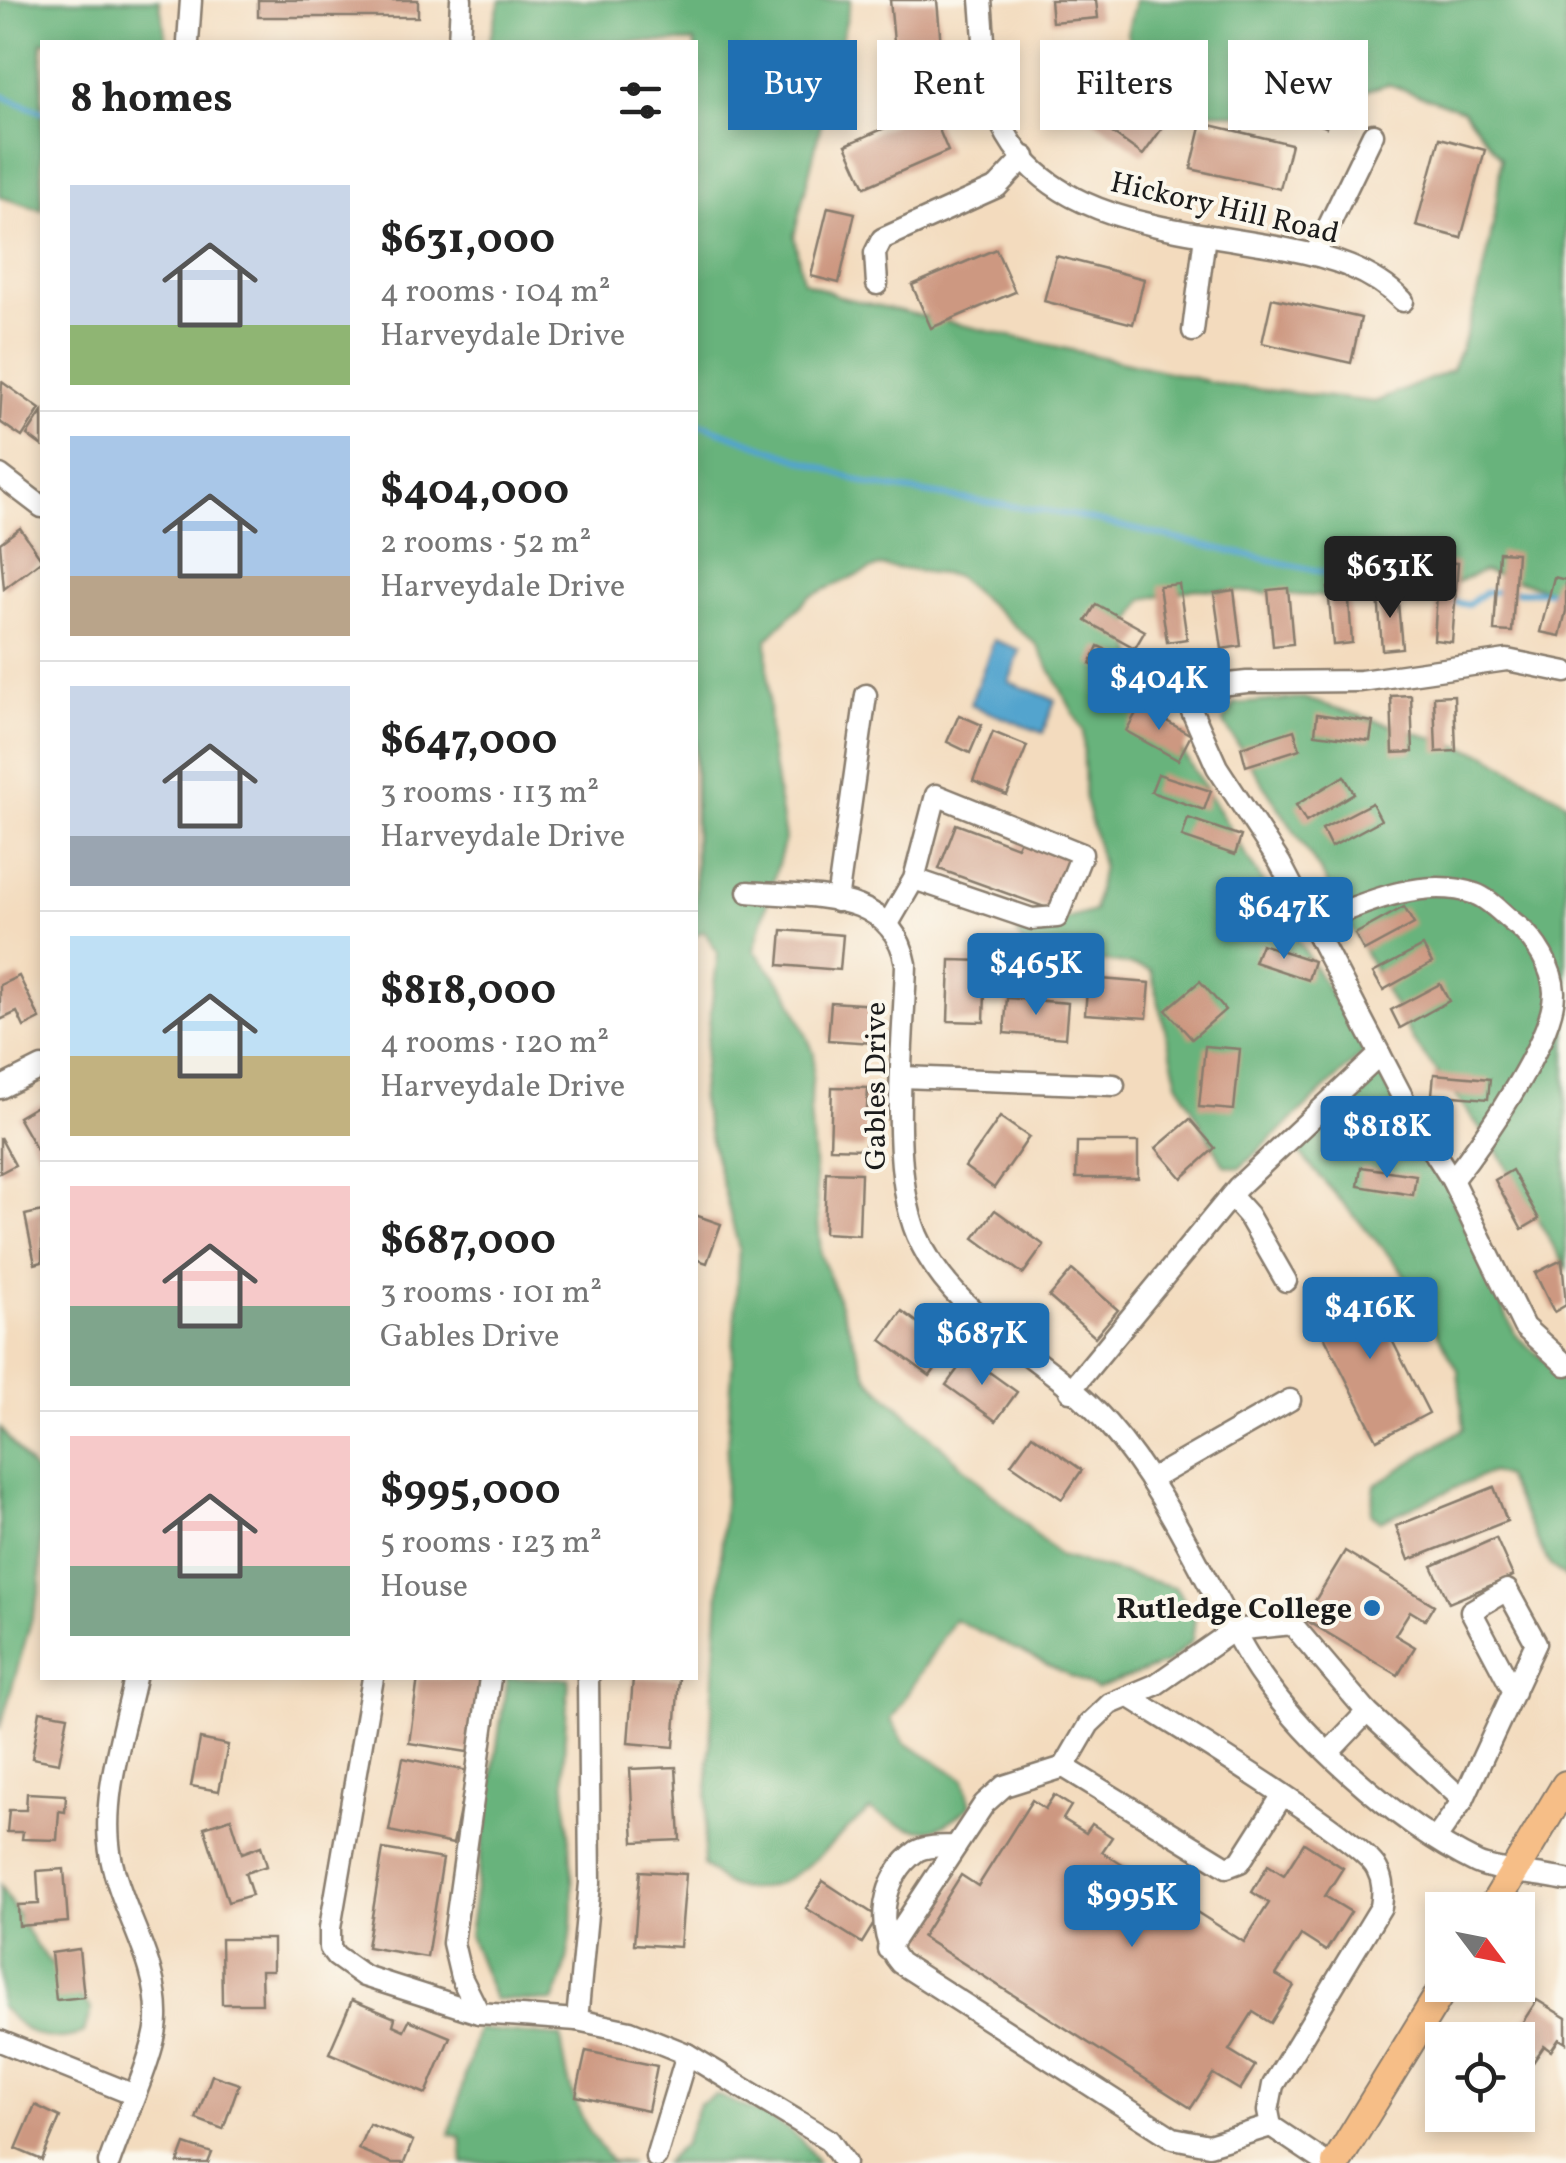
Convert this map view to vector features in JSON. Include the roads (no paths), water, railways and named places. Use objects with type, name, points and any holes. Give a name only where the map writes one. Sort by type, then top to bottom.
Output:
[{"type":"main road","points":[[1502,1892],[1566,1785]]},
{"type":"main road","points":[[1336,2163],[1435,2002]]},
{"type":"street","points":[[188,40],[191,0]]},
{"type":"street","points":[[459,40],[461,0]]},
{"type":"street","name":"Hickory Hill Road","points":[[981,0],[990,92],[1004,128],[1046,181],[1085,204],[1124,219],[1315,254],[1371,276],[1404,301]]},
{"type":"street","points":[[1315,254],[1373,134]]},
{"type":"street","points":[[877,284],[875,253],[882,239],[997,186],[1025,157]]},
{"type":"street","points":[[1193,331],[1205,235]]},
{"type":"street","points":[[0,475],[40,505]]},
{"type":"street","points":[[1566,672],[1507,660],[1361,681],[1247,682],[1182,689],[1217,767],[1280,863],[1380,1054],[1452,1180],[1524,1328],[1566,1365]]},
{"type":"street","points":[[838,901],[866,695]]},
{"type":"street","points":[[748,892],[866,906],[888,922],[914,880],[936,795],[1082,854],[1057,917],[1050,920],[1032,918],[914,880]]},
{"type":"street","points":[[1312,924],[1392,892],[1476,894],[1525,932],[1545,959],[1554,994],[1539,1042],[1484,1141],[1452,1180]]},
{"type":"street","name":"Gables Drive","points":[[888,922],[903,946],[906,964],[902,1178],[916,1232],[928,1258],[963,1302],[1105,1420],[1150,1480],[1234,1630],[1286,1706],[1330,1752],[1366,1785],[1480,1864],[1566,1880]]},
{"type":"street","points":[[1070,1391],[1231,1196],[1380,1054]]},
{"type":"street","points":[[0,1088],[40,1068]]},
{"type":"street","points":[[902,1076],[1114,1084]]},
{"type":"street","points":[[1231,1196],[1248,1215],[1286,1282]]},
{"type":"street","points":[[1150,1480],[1290,1400]]},
{"type":"street","points":[[888,1949],[984,1804],[1004,1786],[1064,1767],[1089,1724],[1110,1704],[1155,1685],[1234,1630],[1292,1624],[1366,1712],[1463,1800]]},
{"type":"street","points":[[109,2163],[155,2038],[157,1996],[112,1863],[108,1820],[134,1680]]},
{"type":"street","points":[[373,1680],[330,1928],[330,1948],[364,1976],[479,2013],[577,2020],[630,2031],[686,2054],[829,2140],[844,2163]]},
{"type":"street","points":[[479,2013],[462,1977],[453,1943],[490,1680]]},
{"type":"street","points":[[577,2020],[590,1883],[588,1680]]},
{"type":"street","points":[[1437,1837],[1463,1800],[1514,1692]]},
{"type":"street","points":[[1130,1697],[1282,1796],[1376,1866],[1384,1888],[1382,1906],[1274,2085],[1268,2111],[1271,2126],[1326,2163]]},
{"type":"street","points":[[1330,1752],[1366,1712]]},
{"type":"street","points":[[1064,1767],[1227,1867],[1240,1862],[1282,1796]]},
{"type":"street","points":[[956,1846],[921,1848],[905,1862],[888,1890],[884,1925],[888,1949],[900,1963],[1173,2138],[1209,2145],[1271,2126]]},
{"type":"street","points":[[0,2042],[132,2094]]},
{"type":"street","points":[[656,2157],[686,2054]]},
{"type":"water","points":[[994,640],[1020,650],[1009,682],[1055,700],[1043,733],[970,705]]},
{"type":"waterway","points":[[0,95],[40,111]]},
{"type":"waterway","points":[[698,423],[871,485],[1071,515],[1468,605],[1485,592],[1566,591]]},
{"type":"place","name":"Rutledge College","points":[[1372,1608]]}]
